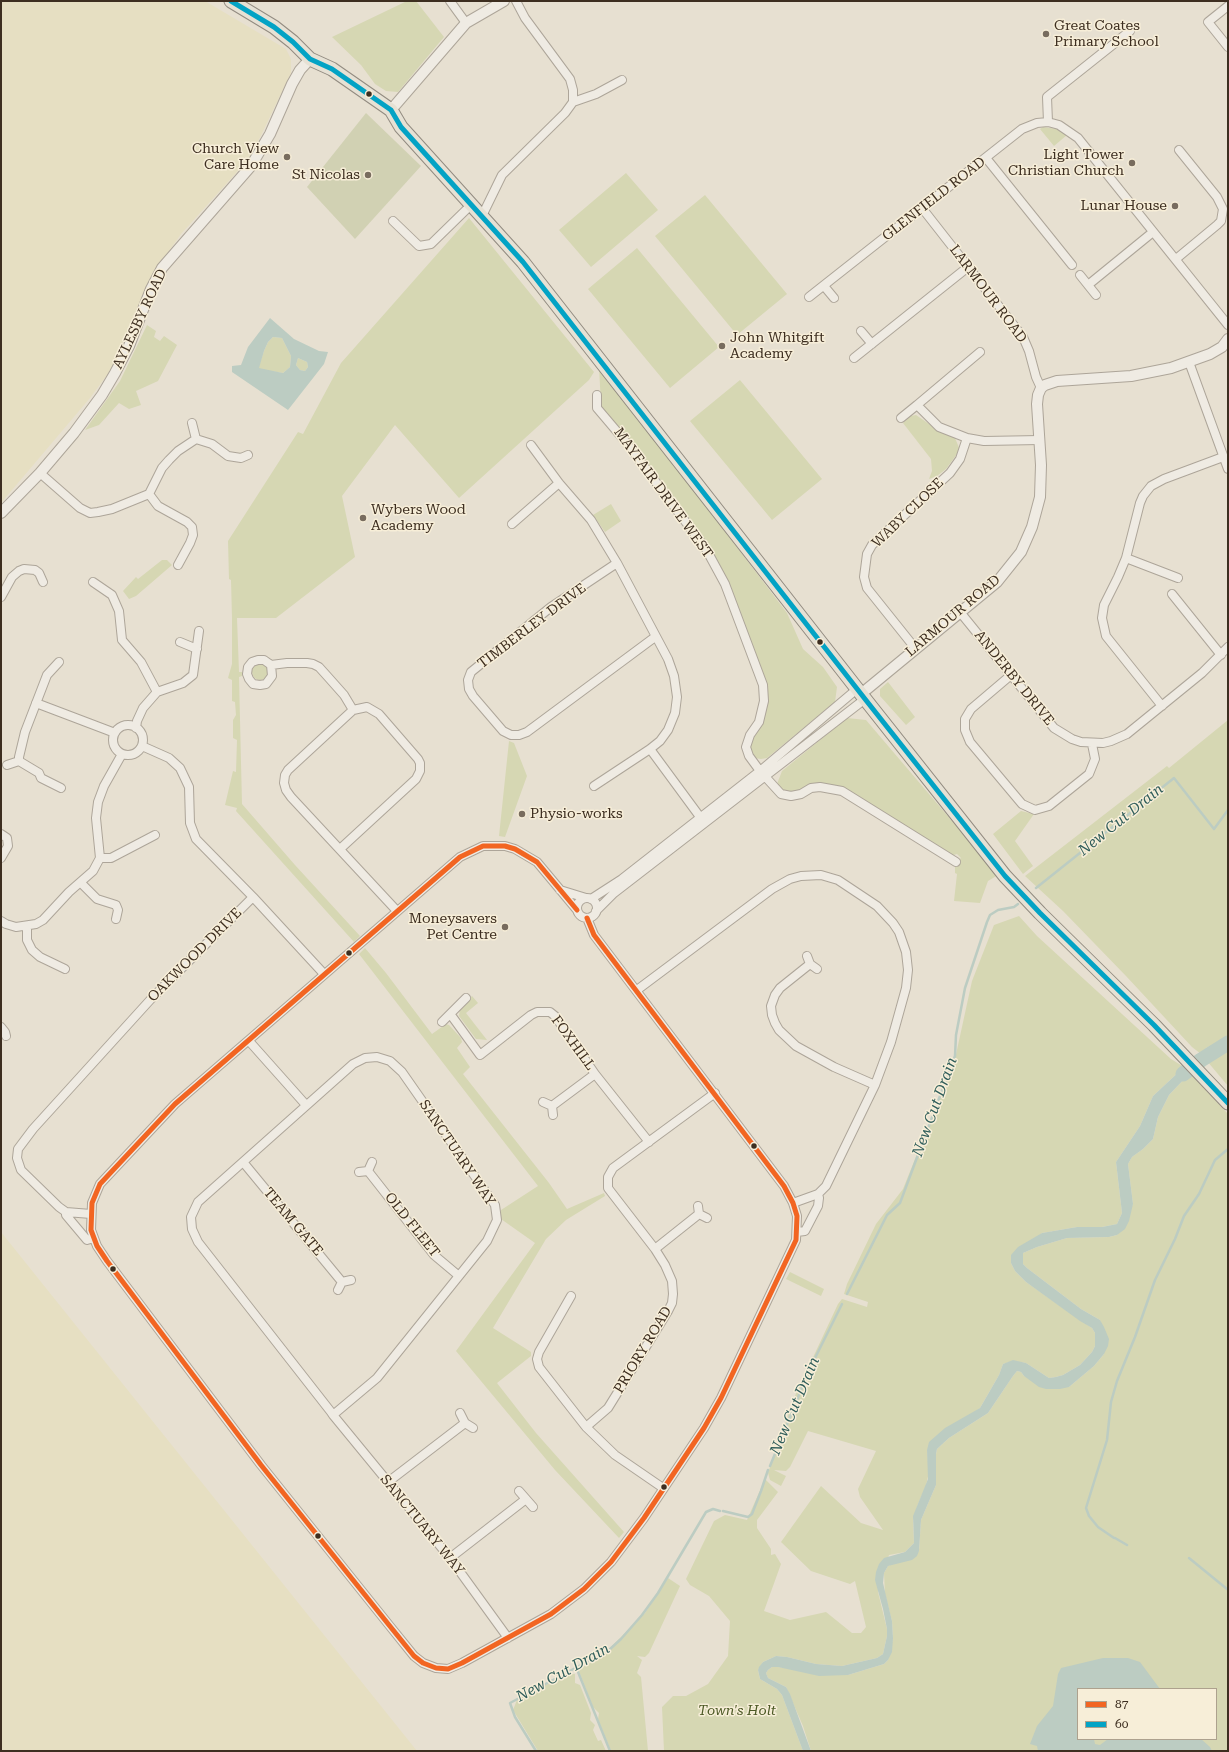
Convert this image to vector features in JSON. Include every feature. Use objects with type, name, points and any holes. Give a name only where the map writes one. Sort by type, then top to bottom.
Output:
[{"type":"main road","points":[[231,1],[274,27],[293,42],[310,59],[332,69],[391,110],[401,126],[524,262],[861,694],[998,866],[1031,904],[1116,987],[1228,1103]]},
{"type":"street","points":[[450,1],[466,23]]},
{"type":"street","points":[[391,110],[466,23],[504,1]]},
{"type":"street","points":[[482,216],[502,174],[565,114],[573,102],[573,90],[570,79],[525,18],[516,1]]},
{"type":"street","points":[[1228,6],[1208,22],[1228,47]]},
{"type":"street","points":[[1130,31],[1047,97],[1048,122],[1059,125],[1078,138],[1228,325]]},
{"type":"street","name":"AYLESBY ROAD","points":[[1,513],[40,472],[80,425],[115,373],[129,346],[151,288],[162,268],[251,166],[270,134],[292,84],[300,70],[310,59]]},
{"type":"street","points":[[573,102],[596,94],[622,80]]},
{"type":"street","name":"GLENFIELD ROAD","points":[[810,297],[1022,129],[1037,123],[1048,122]]},
{"type":"street","points":[[1176,259],[1221,221],[1223,209],[1221,204],[1180,150]]},
{"type":"street","points":[[986,158],[1072,265]]},
{"type":"street","points":[[393,221],[419,246],[431,244],[472,204]]},
{"type":"street","name":"LARMOUR ROAD","points":[[861,694],[997,582],[1014,562],[1028,539],[1037,513],[1042,484],[1037,404],[1038,395],[1041,388],[1026,343],[922,208]]},
{"type":"street","points":[[1088,285],[1154,232]]},
{"type":"street","points":[[854,358],[968,267]]},
{"type":"street","points":[[1080,275],[1096,295]]},
{"type":"street","points":[[824,286],[834,298]]},
{"type":"street","points":[[861,331],[872,344]]},
{"type":"street","points":[[1041,388],[1057,381],[1148,374],[1171,368],[1210,354],[1222,347],[1228,339]]},
{"type":"street","points":[[901,418],[980,352]]},
{"type":"street","points":[[1189,362],[1228,469]]},
{"type":"street","name":"MAYFAIR DRIVE WEST","points":[[597,395],[597,408],[625,441],[706,549],[725,584],[763,685],[764,701],[759,722],[750,735],[746,747],[749,756],[760,771]]},
{"type":"street","points":[[917,405],[939,427],[967,438],[991,442],[1040,440]]},
{"type":"street","points":[[192,422],[196,439]]},
{"type":"street","name":"WABY CLOSE","points":[[915,648],[867,588],[864,577],[867,554],[872,545],[950,473],[960,460],[967,438]]},
{"type":"street","points":[[40,472],[80,508],[90,513],[112,509],[149,494],[162,468],[178,452],[196,439]]},
{"type":"street","points":[[196,439],[212,444],[228,456],[242,458],[248,455]]},
{"type":"street","points":[[531,445],[559,483],[591,520],[668,659],[674,676],[677,697],[675,713],[668,730],[650,749],[594,786]]},
{"type":"street","points":[[1162,706],[1106,636],[1103,625],[1104,605],[1126,558],[1140,503],[1143,496],[1151,486],[1164,479],[1224,457]]},
{"type":"street","points":[[512,524],[559,483]]},
{"type":"street","points":[[149,494],[158,506],[187,522],[192,527],[193,535],[190,544],[178,565]]},
{"type":"street","points":[[1126,558],[1178,578]]},
{"type":"street","name":"TIMBERLEY DRIVE","points":[[616,563],[551,607],[471,672],[468,680],[473,696],[503,731],[511,735],[519,735],[527,732],[655,637]]},
{"type":"street","points":[[1,597],[12,577],[24,569],[34,570],[39,573],[43,582]]},
{"type":"street","points":[[93,582],[112,595],[119,611],[122,640],[141,662],[157,692]]},
{"type":"street","points":[[1172,594],[1221,655]]},
{"type":"street","name":"ANDERBY DRIVE","points":[[960,612],[1054,728],[1072,739],[1092,744],[1103,743],[1127,734],[1162,706],[1221,655],[1228,647]]},
{"type":"street","points":[[136,728],[137,721],[143,708],[157,692],[189,680],[194,669],[199,631]]},
{"type":"street","points":[[180,642],[197,648]]},
{"type":"street","points":[[19,760],[20,745],[47,675],[59,662]]},
{"type":"street","points":[[271,665],[307,662],[319,667],[344,695],[353,710]]},
{"type":"street","points":[[1011,675],[971,709],[965,719],[965,730],[970,742],[1022,804],[1034,810],[1049,806],[1089,774],[1095,759],[1092,744]]},
{"type":"street","points":[[587,918],[593,916],[614,893],[760,771],[861,694]]},
{"type":"street","points":[[577,910],[579,902],[588,899],[622,879],[702,820],[766,777],[861,694]]},
{"type":"street","points":[[36,703],[115,734]]},
{"type":"street","points":[[340,849],[416,779],[420,768],[418,759],[379,714],[367,708],[353,710],[288,770],[285,775],[284,783],[286,790],[291,797],[397,911]]},
{"type":"street","points":[[127,726],[136,728],[142,736],[142,746],[135,754],[122,754],[115,746],[113,740],[115,734],[122,727],[127,726]]},
{"type":"street","points":[[142,746],[169,758],[180,768],[189,787],[190,822],[196,839],[253,897],[324,974]]},
{"type":"street","points":[[650,749],[702,820]]},
{"type":"street","points":[[1,921],[11,926],[36,924],[43,920],[69,892],[93,871],[100,858],[96,818],[98,802],[104,786],[122,754]]},
{"type":"street","points":[[7,765],[19,760]]},
{"type":"street","points":[[19,760],[39,773],[41,778],[61,788]]},
{"type":"street","points":[[760,771],[781,794],[791,796],[801,794],[811,788],[820,787],[842,791],[956,862]]},
{"type":"street","points":[[1,834],[7,838],[8,846],[1,858]]},
{"type":"street","points":[[100,858],[111,858],[155,835]]},
{"type":"street","points":[[484,846],[505,846],[526,854],[537,862],[559,890],[579,914],[587,918],[594,935],[784,1186],[793,1203],[797,1216],[796,1240],[790,1257],[721,1398],[704,1428],[644,1518],[611,1562],[584,1589],[551,1614],[448,1669],[436,1668],[423,1663],[414,1656],[261,1465],[107,1261],[97,1246],[91,1230],[91,1214],[94,1197],[100,1184],[162,1116],[460,857],[484,846]]},
{"type":"street","points":[[637,990],[781,884],[790,879],[812,875],[838,880],[886,913],[899,932],[906,952],[908,970],[906,988],[891,1042],[875,1085],[826,1186],[818,1194],[793,1203]]},
{"type":"street","points":[[81,883],[97,899],[116,905],[118,910],[116,919]]},
{"type":"street","points":[[559,890],[588,899],[596,904],[596,911]]},
{"type":"street","name":"OAKWOOD DRIVE","points":[[94,1238],[87,1240],[66,1215],[66,1212],[58,1207],[21,1170],[17,1158],[18,1149],[33,1129],[151,999],[253,897]]},
{"type":"street","points":[[26,926],[27,940],[32,950],[64,969]]},
{"type":"street","points":[[807,956],[814,967],[780,988],[775,996],[772,1006],[774,1023],[779,1030],[796,1046],[834,1067],[875,1085]]},
{"type":"street","points":[[442,1022],[466,998]]},
{"type":"street","name":"FOXHILL","points":[[451,1014],[480,1055],[531,1015],[537,1012],[550,1012],[555,1016],[595,1074],[649,1142]]},
{"type":"street","points":[[1,1027],[6,1036]]},
{"type":"street","points":[[249,1041],[306,1105]]},
{"type":"street","name":"SANCTUARY WAY","points":[[333,1415],[377,1378],[487,1241],[497,1220],[496,1210],[488,1195],[402,1072],[390,1061],[377,1057],[365,1058],[353,1064],[198,1202],[191,1217],[192,1229],[198,1242],[333,1415],[450,1558],[508,1638]]},
{"type":"street","points":[[552,1106],[595,1074]]},
{"type":"street","name":"PRIORY ROAD","points":[[586,1427],[608,1408],[672,1303],[670,1274],[655,1249],[611,1192],[608,1177],[613,1168],[715,1093]]},
{"type":"street","points":[[543,1102],[552,1106]]},
{"type":"street","points":[[552,1106],[553,1115]]},
{"type":"street","name":"TEAM GATE","points":[[243,1162],[342,1282]]},
{"type":"street","points":[[359,1172],[368,1172],[372,1162]]},
{"type":"street","name":"OLD FLEET","points":[[368,1172],[434,1255],[459,1276]]},
{"type":"street","points":[[797,1232],[806,1231],[818,1206],[820,1198],[818,1194]]},
{"type":"street","points":[[655,1249],[698,1210],[706,1218]]},
{"type":"street","points":[[66,1212],[91,1214]]},
{"type":"street","points":[[338,1290],[342,1282],[351,1280]]},
{"type":"street","points":[[572,1296],[539,1352],[537,1359],[541,1370],[586,1427],[614,1455],[663,1488]]},
{"type":"street","points":[[460,1413],[465,1422],[473,1428]]},
{"type":"street","points":[[388,1482],[465,1422]]},
{"type":"street","points":[[519,1491],[533,1506]]},
{"type":"street","points":[[450,1558],[526,1499]]},
{"type":"shaded area","points":[[1,1],[205,1],[286,49],[291,59],[291,73],[254,150],[246,162],[181,234],[155,271],[110,371],[90,398],[1,503]]},
{"type":"shaded area","points":[[270,318],[294,339],[319,351],[328,352],[324,364],[288,410],[232,372],[232,366],[241,365],[248,347]],"holes":[[[273,337],[282,338],[291,356],[290,367],[283,373],[259,368],[268,342]],[[298,358],[307,362],[308,367],[305,371],[300,370],[296,365]]]},
{"type":"shaded area","points":[[1228,1037],[1228,1048],[1219,1052],[1207,1061],[1201,1054],[1206,1048]]},
{"type":"shaded area","points":[[1184,1067],[1190,1073],[1169,1095],[1158,1117],[1153,1139],[1132,1157],[1128,1164],[1133,1204],[1129,1221],[1125,1229],[1117,1235],[1109,1237],[1067,1238],[1023,1253],[1023,1264],[1027,1268],[1081,1309],[1100,1320],[1109,1339],[1108,1346],[1104,1354],[1094,1366],[1069,1387],[1060,1389],[1046,1389],[1039,1387],[1021,1372],[1017,1371],[988,1413],[949,1438],[937,1449],[936,1485],[921,1520],[919,1551],[917,1556],[912,1560],[888,1566],[884,1573],[883,1583],[892,1621],[893,1638],[892,1652],[884,1664],[848,1675],[819,1676],[778,1667],[772,1667],[766,1673],[768,1678],[786,1687],[790,1694],[811,1751],[803,1751],[782,1695],[777,1689],[760,1679],[758,1670],[759,1667],[763,1662],[776,1656],[816,1664],[842,1666],[877,1658],[883,1654],[887,1629],[875,1580],[876,1572],[879,1564],[884,1558],[905,1552],[914,1543],[913,1516],[928,1479],[927,1450],[929,1442],[945,1428],[980,1408],[999,1375],[1003,1364],[1013,1360],[1026,1363],[1049,1378],[1056,1377],[1063,1375],[1080,1365],[1092,1352],[1095,1346],[1095,1333],[1092,1328],[1026,1282],[1015,1271],[1011,1263],[1011,1255],[1018,1247],[1042,1233],[1077,1227],[1102,1227],[1117,1224],[1122,1213],[1116,1162],[1140,1126],[1153,1096]]},
{"type":"shaded area","points":[[1,1232],[417,1751],[1,1751]]},
{"type":"shaded area","points":[[1103,1658],[1128,1658],[1140,1662],[1159,1688],[1077,1688],[1077,1740],[1094,1740],[1095,1744],[1100,1745],[1107,1740],[1202,1740],[1212,1751],[1038,1751],[1037,1746],[1030,1744],[1037,1726],[1053,1706],[1058,1674],[1061,1668]]},
{"type":"green space","points":[[407,1],[416,1],[444,37],[398,92],[386,91],[375,84],[361,65],[332,37]]},
{"type":"green space","points":[[366,113],[421,166],[355,239],[307,187]]},
{"type":"green space","points":[[1043,127],[1057,129],[1067,135],[1054,146],[1040,129]]},
{"type":"green space","points":[[626,173],[658,210],[591,267],[559,230]]},
{"type":"green space","points":[[705,195],[787,294],[737,335],[655,236]]},
{"type":"green space","points":[[469,218],[594,372],[589,380],[459,498],[395,425],[342,496],[355,557],[276,618],[237,618],[239,672],[242,672],[242,676],[239,677],[242,804],[360,936],[354,942],[236,811],[237,808],[225,805],[233,771],[236,772],[237,740],[233,738],[233,720],[236,715],[235,702],[232,701],[232,680],[228,678],[232,664],[232,618],[228,541],[298,432],[303,434],[341,363]]},
{"type":"green space","points":[[637,248],[719,347],[670,388],[588,289]]},
{"type":"green space","points":[[147,325],[156,331],[154,337],[160,341],[164,336],[177,345],[158,381],[136,391],[141,405],[129,409],[119,403],[99,425],[85,430],[120,381]]},
{"type":"green space","points":[[273,337],[282,338],[291,356],[290,367],[283,373],[258,369],[268,342]]},
{"type":"green space","points":[[298,358],[307,362],[308,367],[305,371],[300,370],[296,365]]},
{"type":"green space","points":[[599,366],[787,613],[803,649],[823,667],[837,687],[835,702],[767,758],[754,758],[748,750],[751,740],[763,721],[766,701],[711,551],[701,534],[668,489],[601,406]]},
{"type":"green space","points":[[740,380],[822,479],[772,520],[690,421]]},
{"type":"green space","points":[[916,415],[935,428],[955,438],[960,450],[946,469],[937,476],[929,479],[932,471],[931,459],[903,423],[911,416]]},
{"type":"green space","points":[[611,504],[621,521],[605,532],[593,515]]},
{"type":"green space","points":[[162,560],[167,560],[172,565],[136,596],[129,599],[123,591],[136,577],[138,579]]},
{"type":"green space","points":[[260,664],[267,669],[268,672],[263,679],[260,680],[253,675],[252,672],[257,665]]},
{"type":"green space","points":[[888,682],[915,717],[906,725],[880,696],[880,689]]},
{"type":"green space","points":[[847,718],[866,720],[998,875],[988,881],[980,903],[954,901],[957,874],[955,873],[955,863],[961,858],[957,854],[950,856],[862,798],[838,786],[819,784],[788,794],[780,790],[777,784],[782,771]]},
{"type":"green space","points":[[1228,720],[1228,1037],[1206,1048],[1201,1054],[1192,1047],[1063,911],[1025,876],[1167,766],[1169,768]]},
{"type":"green space","points":[[509,741],[514,743],[527,776],[505,837],[499,836]]},
{"type":"green space","points":[[1021,811],[1034,814],[1015,841],[1033,866],[1023,874],[993,834]]},
{"type":"green space","name":"Town's Holt","points":[[1019,916],[1037,936],[1171,1059],[1184,1067],[1153,1096],[1140,1126],[1116,1162],[1122,1213],[1117,1224],[1102,1227],[1077,1227],[1042,1233],[1011,1263],[1015,1271],[1026,1282],[1092,1328],[1095,1333],[1095,1346],[1092,1352],[1080,1365],[1063,1375],[1056,1377],[1049,1378],[1026,1363],[1013,1361],[1003,1364],[999,1375],[980,1408],[927,1450],[929,1472],[926,1486],[913,1520],[914,1543],[905,1552],[889,1555],[878,1592],[887,1629],[883,1654],[877,1658],[842,1666],[816,1664],[776,1656],[763,1662],[758,1670],[760,1679],[777,1689],[782,1695],[803,1751],[664,1751],[662,1707],[673,1696],[686,1696],[708,1684],[728,1656],[730,1621],[709,1596],[690,1585],[686,1579],[714,1521],[725,1515],[747,1520],[765,1479],[778,1492],[757,1520],[757,1528],[771,1549],[771,1555],[775,1554],[781,1564],[764,1611],[790,1620],[826,1612],[852,1633],[861,1633],[866,1627],[855,1581],[850,1584],[811,1571],[781,1542],[821,1486],[861,1523],[883,1530],[860,1497],[858,1489],[876,1451],[808,1431],[790,1467],[786,1471],[774,1470],[786,1476],[781,1486],[770,1480],[768,1473],[794,1398],[838,1304],[842,1299],[867,1307],[868,1302],[844,1294],[847,1284],[876,1224],[903,1189],[955,1059],[972,981],[994,925]]},
{"type":"green space","points":[[365,948],[386,973],[432,1034],[446,1024],[449,1025],[461,1038],[462,1042],[457,1048],[470,1067],[463,1074],[549,1183],[567,1209],[604,1193],[605,1196],[566,1220],[546,1239],[493,1328],[531,1352],[531,1356],[497,1383],[536,1433],[624,1532],[619,1538],[555,1470],[456,1351],[535,1243],[501,1219],[501,1210],[538,1186],[359,954]]},
{"type":"green space","points":[[472,996],[478,1003],[466,1013],[487,1040],[476,1039],[459,1016],[460,1009]]},
{"type":"green space","points":[[1228,1048],[1228,1086],[1207,1061],[1219,1052]]},
{"type":"green space","points":[[1190,1073],[1228,1114],[1228,1751],[811,1751],[803,1726],[786,1687],[768,1678],[766,1673],[772,1667],[778,1667],[848,1675],[884,1664],[888,1660],[893,1638],[892,1621],[885,1594],[884,1573],[888,1566],[919,1551],[921,1520],[936,1485],[937,1449],[949,1438],[988,1413],[1017,1371],[1021,1372],[1024,1376],[1069,1387],[1094,1366],[1104,1354],[1100,1320],[1081,1309],[1027,1268],[1023,1264],[1023,1253],[1067,1238],[1109,1237],[1117,1235],[1133,1204],[1128,1164],[1132,1157],[1153,1139],[1158,1117],[1169,1095]]},
{"type":"green space","points":[[790,1272],[824,1289],[821,1296],[786,1279]]},
{"type":"green space","points":[[668,1578],[680,1586],[649,1653],[645,1657],[637,1656],[642,1660],[637,1673],[641,1677],[648,1751],[611,1751],[598,1719],[599,1713],[593,1707],[578,1669],[600,1658],[645,1613]]},
{"type":"green space","points":[[567,1674],[575,1674],[575,1683],[580,1685],[591,1713],[590,1720],[595,1725],[593,1730],[598,1741],[601,1740],[606,1751],[538,1751],[513,1710],[517,1700]]},
{"type":"waterway","name":"New Cut Drain","points":[[1036,888],[1174,778],[1214,829],[1228,810]]},
{"type":"waterway","name":"New Cut Drain","points":[[847,1294],[887,1215],[900,1203],[955,1056],[956,1035],[965,988],[990,915],[998,910],[1014,907],[1018,904]]},
{"type":"waterway","points":[[1183,1074],[1201,1060],[1228,1043]]},
{"type":"waterway","points":[[1114,1538],[1098,1527],[1089,1516],[1086,1508],[1107,1440],[1111,1402],[1117,1381],[1135,1337],[1155,1280],[1175,1239],[1184,1216],[1199,1194],[1215,1160],[1228,1149]]},
{"type":"waterway","name":"New Cut Drain","points":[[770,1466],[810,1368],[842,1304]]},
{"type":"waterway","name":"New Cut Drain","points":[[723,1511],[748,1517],[752,1514],[768,1470]]},
{"type":"waterway","name":"New Cut Drain","points":[[536,1751],[515,1717],[510,1703],[609,1650],[642,1615],[658,1593],[706,1512],[713,1509],[720,1511]]},
{"type":"waterway","points":[[1115,1538],[1127,1545]]},
{"type":"waterway","points":[[1189,1558],[1227,1589]]},
{"type":"waterway","points":[[576,1667],[610,1751]]},
{"type":"transit line","name":"60","points":[[231,1],[274,27],[293,42],[310,59],[332,69],[391,110],[401,127],[523,262],[1005,876],[1040,913],[1154,1025],[1228,1103]]},
{"type":"transit line","name":"87","points":[[577,910],[537,862],[515,849],[505,846],[483,846],[460,857],[175,1104],[100,1184],[92,1203],[91,1230],[97,1246],[107,1261],[261,1465],[414,1656],[423,1663],[436,1668],[448,1669],[462,1663],[551,1614],[584,1589],[611,1562],[644,1518],[704,1428],[721,1398],[796,1240],[797,1216],[793,1203],[784,1186],[594,935],[587,918]]},
{"type":"place","name":"Great Coates Primary School","points":[[1046,34]]},
{"type":"place","name":"Church View Care Home","points":[[287,157]]},
{"type":"place","name":"Light Tower Christian Church","points":[[1132,163]]},
{"type":"place","name":"St Nicolas","points":[[368,175]]},
{"type":"place","name":"Lunar House","points":[[1175,206]]},
{"type":"place","name":"John Whitgift Academy","points":[[722,346]]},
{"type":"place","name":"Wybers Wood Academy","points":[[363,518]]},
{"type":"place","name":"Physio-works","points":[[522,814]]},
{"type":"place","name":"Moneysavers Pet Centre","points":[[505,927]]}]
